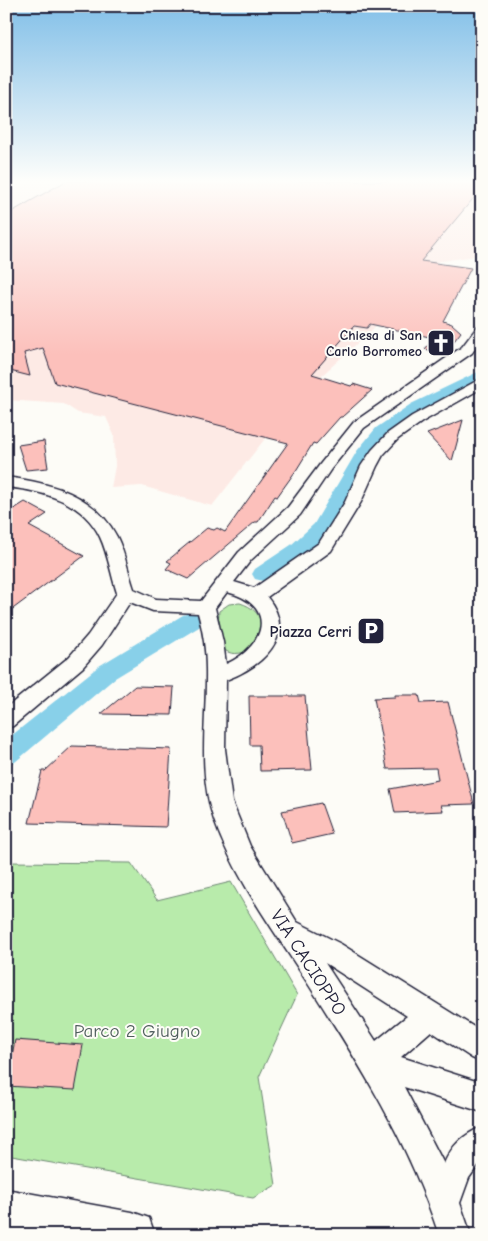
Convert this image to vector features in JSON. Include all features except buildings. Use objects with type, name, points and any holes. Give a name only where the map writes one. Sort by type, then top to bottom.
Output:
[{"type":"main road","points":[[6,1212],[132,1235]]},
{"type":"street","points":[[206,607],[245,556],[294,511],[326,466],[359,425],[466,350],[482,329]]},
{"type":"street","points":[[255,596],[325,547],[353,502],[368,466],[393,436],[417,419],[482,382]]},
{"type":"street","points":[[6,482],[51,489],[72,498],[89,511],[103,526],[110,539],[126,593],[153,605],[206,607]]},
{"type":"street","points":[[206,607],[210,622],[216,676],[240,668],[264,646],[269,638],[270,624],[266,606],[255,596],[222,585]]},
{"type":"street","points":[[6,720],[76,662],[95,640],[126,593]]},
{"type":"street","name":"VIA CACIOPPO","points":[[216,676],[214,742],[217,792],[235,842],[288,930],[373,1062],[410,1125],[445,1202],[454,1235]]},
{"type":"street","points":[[288,930],[332,953],[482,1048]]},
{"type":"street","points":[[373,1062],[429,1015]]},
{"type":"street","points":[[373,1062],[482,1098]]},
{"type":"street","points":[[445,1202],[459,1165],[471,1147],[482,1142]]},
{"type":"shaded area","points":[[6,239],[482,239],[480,252],[482,252],[482,255],[429,263],[372,330],[320,377],[264,440],[212,506],[142,486],[111,488],[115,466],[114,435],[106,417],[78,413],[64,404],[6,400]]},
{"type":"green space","points":[[240,603],[255,611],[264,625],[251,650],[231,653],[225,650],[219,639],[219,611],[229,604]]},
{"type":"green space","name":"Parco 2 Giugno","points":[[6,862],[131,863],[157,900],[231,882],[297,995],[259,1077],[276,1185],[253,1198],[6,1155]]},
{"type":"waterway","points":[[263,574],[298,550],[321,528],[334,509],[366,451],[382,432],[417,407],[482,375]]},
{"type":"waterway","points":[[6,755],[107,672],[191,621]]},
{"type":"place","name":"Chiesa di San Carlo Borromeo","points":[[441,343]]},
{"type":"place","name":"Piazza Cerri","points":[[371,631]]}]
